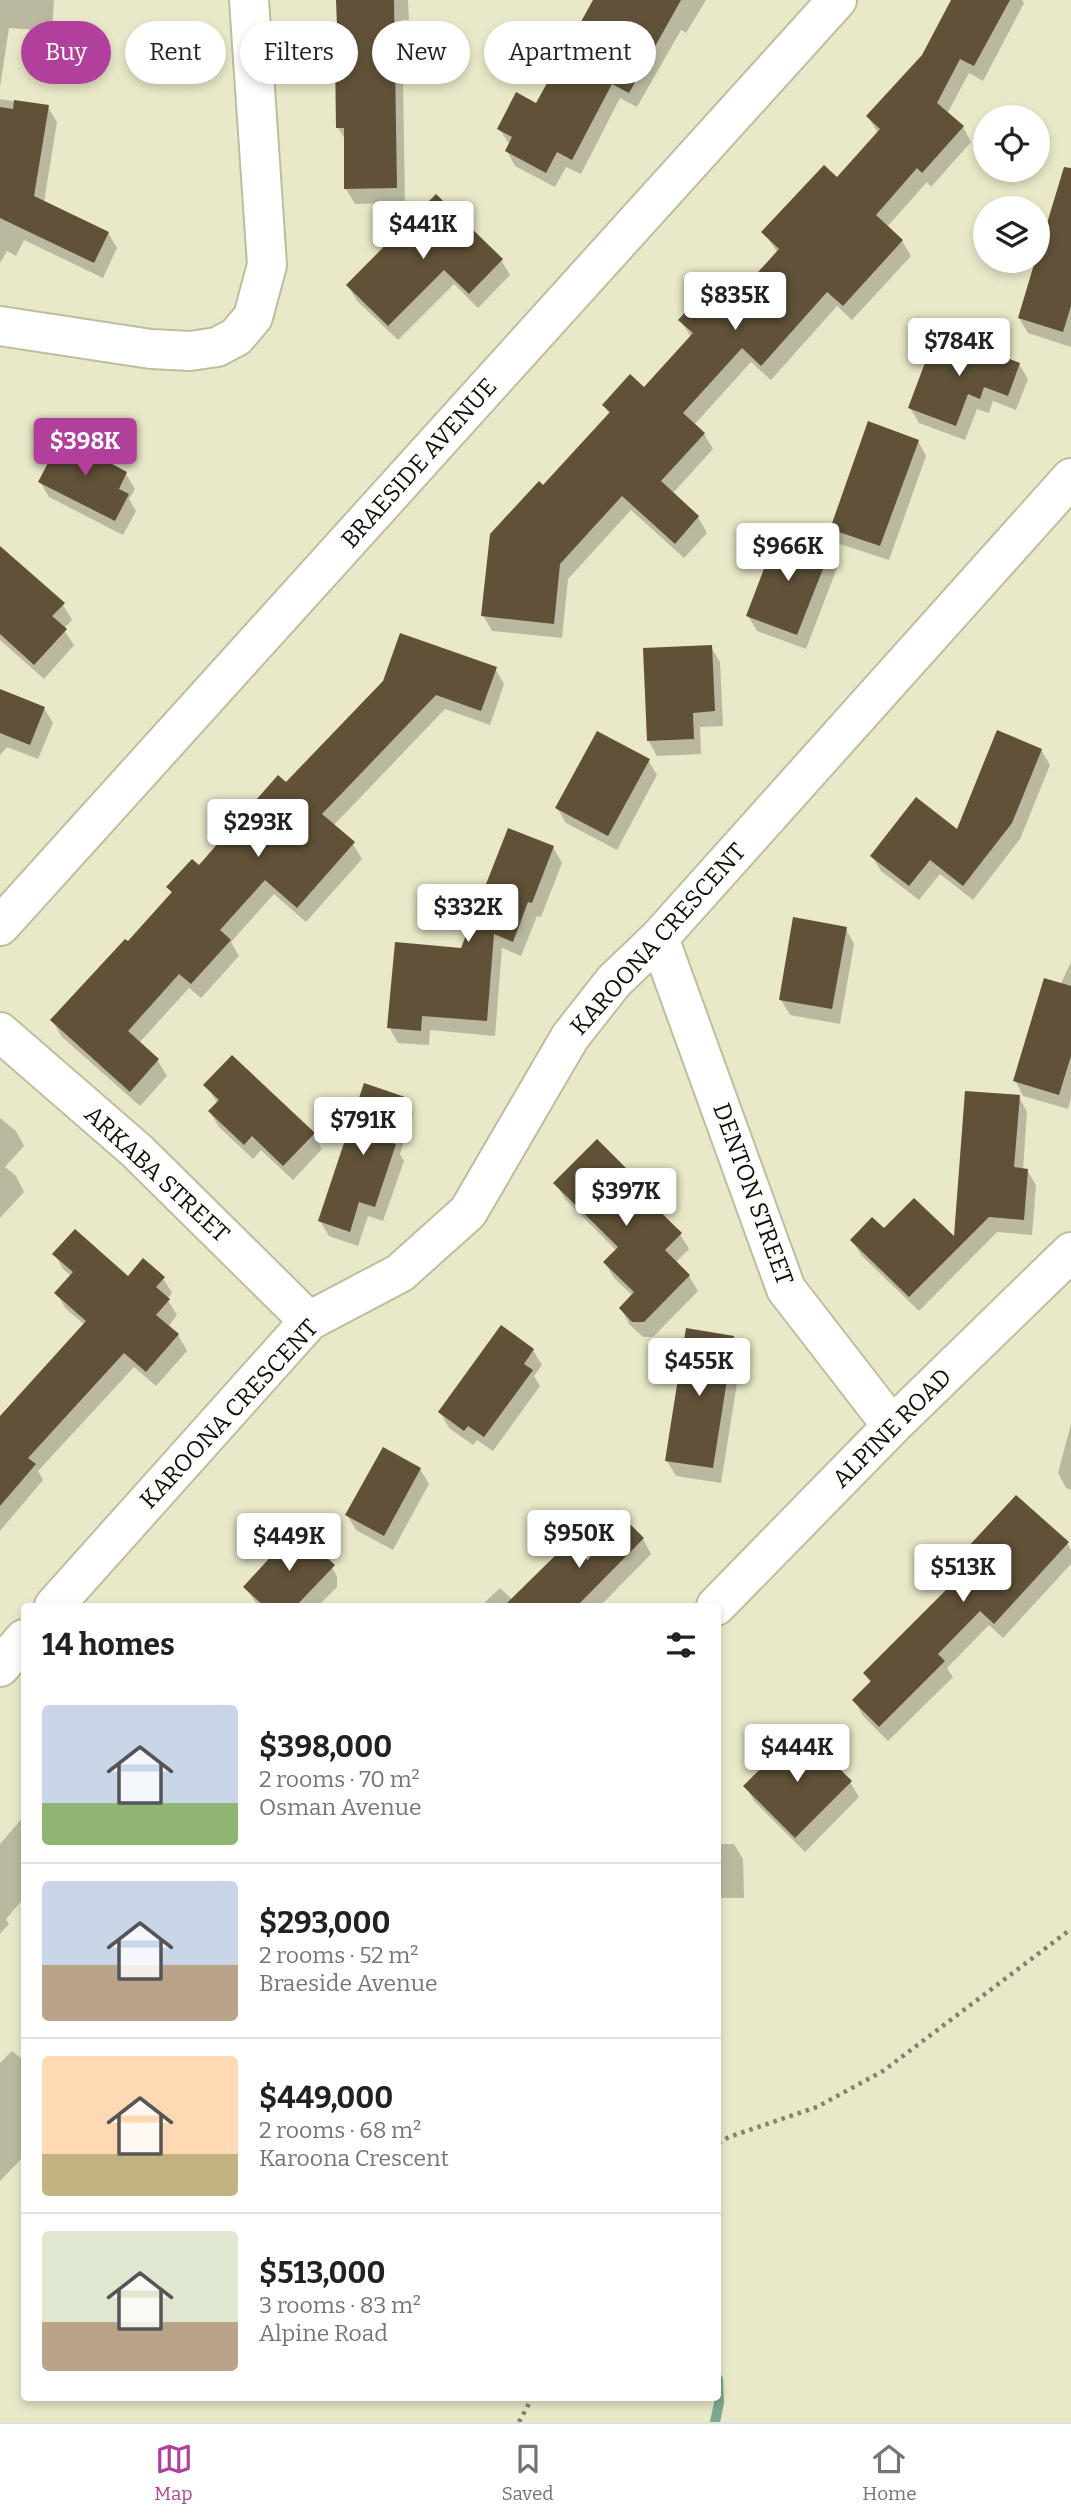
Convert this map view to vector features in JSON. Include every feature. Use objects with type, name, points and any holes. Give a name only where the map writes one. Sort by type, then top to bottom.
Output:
[{"type":"street","points":[[0,326],[151,349],[190,351],[217,347],[236,337],[253,317],[267,265],[249,0]]},
{"type":"street","name":"BRAESIDE AVENUE","points":[[0,926],[837,0]]},
{"type":"street","name":"KAROONA CRESCENT","points":[[57,1603],[309,1321],[400,1273],[468,1212],[570,1037],[614,981],[659,937],[1071,478]]},
{"type":"street","name":"DENTON STREET","points":[[659,937],[786,1289],[892,1426]]},
{"type":"street","name":"ARKABA STREET","points":[[0,1032],[137,1151],[309,1321]]},
{"type":"street","name":"ALPINE ROAD","points":[[719,1603],[892,1426],[1071,1252]]},
{"type":"street","points":[[0,1667],[21,1642]]},
{"type":"path","points":[[721,2141],[817,2107],[883,2071],[1071,1929]]},
{"type":"path","points":[[519,2422],[530,2401]]},
{"type":"building","points":[[336,0],[394,0],[394,21],[372,21],[372,84],[395,84],[397,188],[344,189],[344,128],[336,128],[335,84],[358,84],[358,21],[337,21]]},
{"type":"building","points":[[593,0],[681,0],[656,45],[656,21],[581,21]]},
{"type":"building","points":[[951,0],[1010,0],[974,66],[960,59],[937,103],[964,126],[922,173],[917,168],[876,215],[903,240],[843,306],[827,292],[761,366],[742,348],[683,413],[705,433],[661,481],[699,516],[675,544],[622,496],[560,564],[554,624],[481,616],[490,534],[539,481],[543,485],[610,412],[602,405],[630,374],[644,387],[693,333],[678,320],[703,293],[723,311],[779,249],[761,232],[824,165],[837,177],[880,129],[866,116],[922,55]]},
{"type":"building","points":[[547,84],[612,84],[572,160],[557,152],[546,173],[505,151],[512,137],[497,129],[516,92],[536,103]]},
{"type":"building","points":[[612,84],[634,84],[629,93]]},
{"type":"building","points":[[14,100],[49,105],[34,196],[109,232],[94,263],[0,218],[0,107],[13,109]]},
{"type":"building","points":[[1064,167],[1071,168],[1071,306],[1063,332],[1018,318],[1031,273],[1050,273],[1050,213]]},
{"type":"building","points":[[436,194],[503,259],[469,294],[444,270],[388,326],[346,285]]},
{"type":"building","points":[[937,331],[1020,363],[1008,396],[984,387],[980,399],[968,394],[956,426],[908,408]]},
{"type":"building","points":[[868,421],[919,440],[880,546],[830,529]]},
{"type":"building","points":[[63,434],[97,451],[95,455],[127,472],[119,489],[129,494],[115,521],[38,482]]},
{"type":"building","points":[[778,532],[830,551],[797,635],[746,616]]},
{"type":"building","points":[[0,546],[65,603],[52,616],[67,629],[34,665],[0,634]]},
{"type":"building","points":[[400,633],[497,667],[481,711],[436,695],[322,814],[355,842],[297,908],[265,880],[220,930],[231,940],[191,984],[179,974],[128,1031],[159,1059],[130,1092],[50,1020],[172,892],[166,887],[192,859],[199,865],[278,775],[286,782],[383,681]]},
{"type":"building","points":[[712,645],[715,711],[693,713],[694,739],[647,741],[643,648]]},
{"type":"building","points":[[0,689],[45,707],[30,745],[0,733]]},
{"type":"building","points":[[997,730],[1042,749],[1012,823],[963,886],[930,860],[909,886],[870,856],[916,797],[957,829]]},
{"type":"building","points":[[597,731],[650,759],[608,836],[555,808]]},
{"type":"building","points":[[508,828],[554,846],[532,903],[528,902],[513,942],[494,934],[487,1021],[422,1016],[421,1031],[387,1028],[395,942],[461,948]]},
{"type":"building","points":[[793,917],[847,927],[832,1009],[779,1000]]},
{"type":"building","points":[[1044,978],[1071,986],[1071,1056],[1059,1095],[1013,1081]]},
{"type":"building","points":[[232,1055],[315,1133],[283,1166],[252,1136],[244,1145],[208,1111],[219,1100],[203,1085]]},
{"type":"building","points":[[364,1083],[405,1097],[390,1142],[396,1144],[375,1207],[359,1202],[350,1232],[318,1221]]},
{"type":"building","points":[[965,1091],[1020,1095],[1014,1167],[1028,1169],[1024,1220],[989,1217],[909,1297],[850,1240],[872,1217],[884,1228],[914,1198],[954,1236]]},
{"type":"building","points":[[597,1139],[653,1195],[648,1200],[682,1233],[665,1250],[690,1275],[644,1322],[632,1322],[619,1308],[634,1292],[603,1262],[618,1247],[553,1183]]},
{"type":"building","points":[[75,1229],[128,1276],[143,1258],[165,1277],[156,1287],[170,1299],[156,1315],[179,1334],[146,1372],[124,1353],[28,1458],[36,1464],[0,1506],[0,1416],[86,1321],[54,1293],[73,1272],[52,1254]]},
{"type":"building","points":[[501,1325],[534,1349],[524,1364],[533,1370],[484,1437],[468,1426],[464,1431],[438,1412]]},
{"type":"building","points":[[686,1328],[734,1336],[713,1468],[665,1461]]},
{"type":"building","points":[[383,1447],[421,1468],[384,1536],[345,1515]]},
{"type":"building","points":[[1016,1495],[1069,1542],[994,1624],[980,1611],[938,1654],[945,1661],[879,1727],[852,1700],[871,1681],[863,1673],[951,1585],[941,1576]]},
{"type":"building","points":[[618,1512],[644,1538],[580,1603],[507,1603],[564,1547],[588,1560]]},
{"type":"building","points":[[296,1529],[335,1565],[299,1603],[261,1603],[243,1587]]},
{"type":"building","points":[[800,1730],[852,1781],[795,1838],[743,1786]]},
{"type":"waterway","points":[[715,2422],[719,2401]]}]
